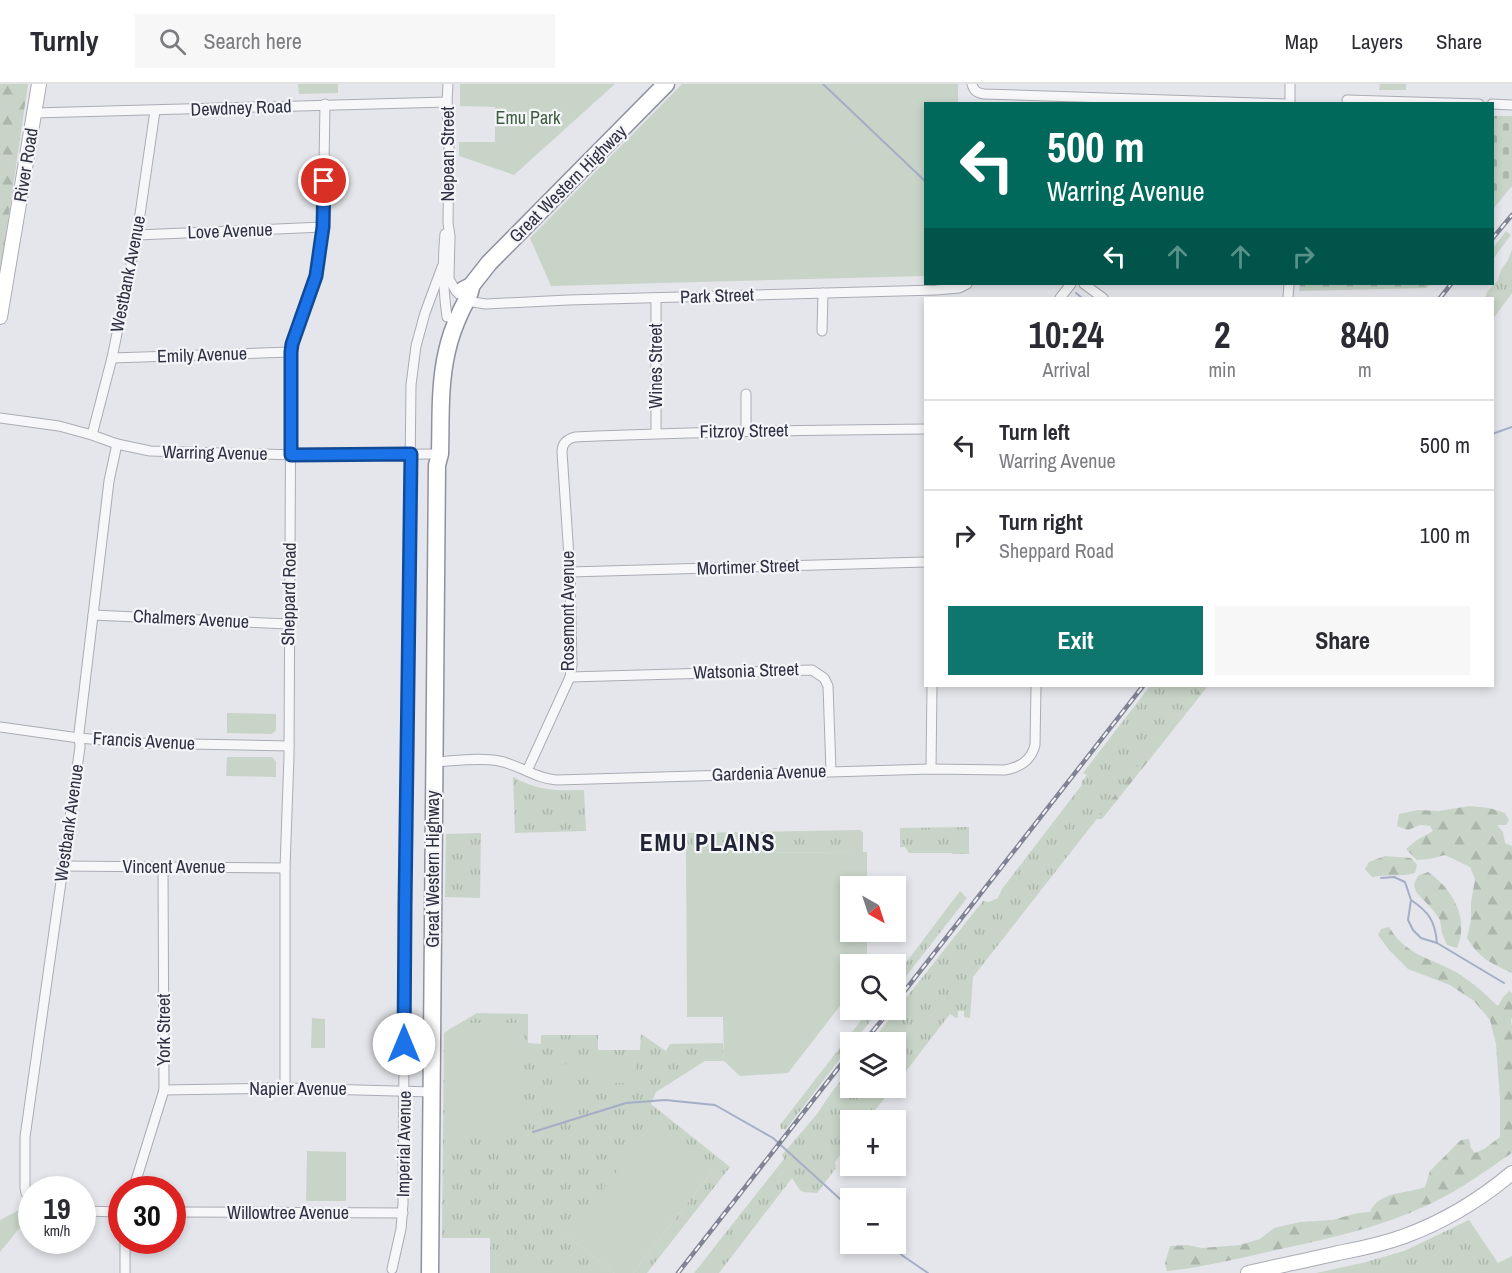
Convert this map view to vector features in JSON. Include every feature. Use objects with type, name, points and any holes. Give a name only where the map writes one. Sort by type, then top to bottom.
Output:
[{"type":"highway","name":"Great Western Highway","points":[[430,1273],[435,390],[439,343],[447,317],[489,263],[666,84]]},
{"type":"highway","name":"Great Western Highway","points":[[436,460],[440,454],[442,386],[446,352],[466,293]]},
{"type":"main road","name":"River Road","points":[[0,317],[39,84]]},
{"type":"main road","points":[[1248,1273],[1407,1236],[1467,1205],[1512,1173]]},
{"type":"street","name":"Nepean Street","points":[[448,84],[449,279],[456,291],[466,293]]},
{"type":"street","points":[[1289,102],[1290,84]]},
{"type":"street","points":[[974,88],[979,94],[1184,102]]},
{"type":"street","points":[[1347,100],[1413,102]]},
{"type":"street","name":"Dewdney Road","points":[[34,113],[447,102]]},
{"type":"street","name":"Sheppard Road","points":[[285,1088],[291,352],[316,276],[323,227],[325,104]]},
{"type":"street","points":[[1494,104],[1512,105]]},
{"type":"street","name":"Westbank Avenue","points":[[92,435],[112,358],[137,235],[155,111]]},
{"type":"street","name":"Nepean Street","points":[[447,317],[442,267],[448,224]]},
{"type":"street","name":"Love Avenue","points":[[137,235],[323,227]]},
{"type":"street","name":"Imperial Avenue","points":[[392,1269],[403,1213],[411,386],[416,346],[442,267]]},
{"type":"street","name":"Park Street","points":[[466,293],[486,304],[823,293],[935,294],[965,285]]},
{"type":"street","points":[[1085,285],[1102,297]]},
{"type":"street","points":[[822,331],[823,293]]},
{"type":"street","name":"Wines Street","points":[[656,298],[656,434]]},
{"type":"street","name":"Emily Avenue","points":[[112,358],[291,352]]},
{"type":"street","points":[[746,394],[746,431]]},
{"type":"street","name":"Warring Avenue","points":[[0,418],[54,425],[150,452],[291,455],[411,454],[436,460]]},
{"type":"street","name":"Fitzroy Street","points":[[564,442],[575,437],[656,434],[924,429]]},
{"type":"street","name":"Rosemont Avenue","points":[[527,771],[570,677],[572,664],[570,572],[562,452],[564,442]]},
{"type":"street","name":"Westbank Avenue","points":[[25,1176],[25,1137],[80,744],[109,481],[117,444]]},
{"type":"street","name":"Mortimer Street","points":[[570,572],[924,562]]},
{"type":"street","name":"Chalmers Avenue","points":[[93,615],[289,624]]},
{"type":"street","name":"Watsonia Street","points":[[570,677],[812,670],[824,678],[828,686],[831,771]]},
{"type":"street","points":[[931,769],[932,687]]},
{"type":"street","name":"Gardenia Avenue","points":[[434,762],[491,760],[504,762],[542,778],[557,780],[831,771],[1005,770],[1023,764],[1030,758],[1035,745],[1035,687]]},
{"type":"street","name":"Francis Avenue","points":[[0,727],[136,743],[289,746]]},
{"type":"street","name":"Vincent Avenue","points":[[63,867],[285,868]]},
{"type":"street","name":"York Street","points":[[137,1176],[164,1090],[163,867]]},
{"type":"street","name":"Napier Avenue","points":[[164,1090],[285,1088],[432,1092]]},
{"type":"street","name":"Willowtree Avenue","points":[[186,1212],[403,1213]]},
{"type":"street","points":[[124,1273],[125,1254]]},
{"type":"green space","points":[[0,84],[28,84],[0,275]]},
{"type":"green space","points":[[298,84],[338,84],[338,93],[299,94]]},
{"type":"green space","name":"Emu Park","points":[[460,84],[615,84],[514,175],[459,156],[459,142],[495,142],[495,107],[460,106]]},
{"type":"green space","points":[[682,84],[958,84],[958,102],[924,102],[924,276],[551,286],[530,238]]},
{"type":"green space","points":[[1380,84],[1406,84],[1406,90],[1379,90]]},
{"type":"green space","points":[[1494,116],[1512,116],[1512,186],[1494,208]]},
{"type":"green space","points":[[1506,231],[1511,235],[1494,258],[1494,247]]},
{"type":"green space","points":[[1512,250],[1512,293],[1494,318],[1494,297],[1485,297],[1498,280]]},
{"type":"green space","points":[[1300,285],[1429,285],[1426,288],[1299,291]]},
{"type":"green space","points":[[1149,687],[1200,687],[973,977],[970,1018],[964,1017],[964,1011],[958,1011],[956,1018],[950,1014],[906,1071],[906,1032],[879,1032],[888,1020],[906,1020],[906,998],[983,901],[989,902],[998,898],[1002,889],[1087,775],[1083,773]]},
{"type":"green space","points":[[1200,687],[1207,687],[1102,819],[1096,819]]},
{"type":"green space","points":[[227,713],[276,714],[276,730],[272,734],[227,733]]},
{"type":"green space","points":[[227,757],[272,757],[276,762],[276,777],[226,776]]},
{"type":"green space","points":[[513,777],[547,789],[584,790],[586,831],[515,833]]},
{"type":"green space","points":[[1469,806],[1489,808],[1505,813],[1509,820],[1506,825],[1497,825],[1503,832],[1505,843],[1512,846],[1512,973],[1486,960],[1467,938],[1475,879],[1470,867],[1445,855],[1417,860],[1406,849],[1433,831],[1430,826],[1420,825],[1408,830],[1397,826],[1399,814],[1418,810],[1439,811]]},
{"type":"green space","points":[[969,827],[969,854],[909,853],[905,847],[900,847],[900,828]]},
{"type":"green space","points":[[860,830],[863,833],[863,852],[686,853],[687,833]]},
{"type":"green space","points":[[481,833],[480,898],[445,897],[446,834]]},
{"type":"green space","points":[[867,852],[867,876],[840,876],[840,942],[867,942],[867,954],[840,954],[840,1006],[788,1073],[740,1076],[724,1061],[723,1017],[687,1017],[686,853]]},
{"type":"green space","points":[[1385,856],[1411,858],[1417,865],[1415,873],[1372,877],[1365,869],[1369,862]]},
{"type":"green space","points":[[1428,872],[1451,895],[1460,915],[1460,937],[1457,948],[1447,945],[1440,920],[1416,892],[1414,884],[1418,876]]},
{"type":"green space","points":[[960,891],[967,898],[906,976],[906,963]]},
{"type":"green space","points":[[1389,927],[1409,949],[1454,971],[1498,1006],[1509,991],[1512,993],[1512,1153],[1448,1195],[1379,1224],[1338,1236],[1235,1259],[1167,1271],[1165,1263],[1170,1246],[1187,1245],[1202,1248],[1240,1245],[1260,1239],[1274,1228],[1370,1212],[1374,1205],[1386,1197],[1425,1187],[1430,1171],[1461,1140],[1469,1139],[1475,1153],[1500,1137],[1496,1044],[1490,1020],[1474,1001],[1450,985],[1408,969],[1378,935],[1381,929]]},
{"type":"green space","points":[[477,1013],[528,1014],[528,1043],[541,1044],[541,1035],[598,1035],[598,1050],[640,1050],[641,1034],[666,1051],[670,1044],[723,1043],[724,1061],[705,1061],[656,1092],[651,1104],[730,1167],[647,1273],[633,1273],[714,1169],[567,1236],[614,1273],[490,1273],[490,1238],[442,1238],[444,1033],[450,1029],[450,1131],[521,1130],[521,1023],[460,1023]]},
{"type":"green space","points":[[312,1018],[325,1019],[325,1048],[311,1048]]},
{"type":"green space","points":[[861,1020],[871,1020],[862,1032],[852,1032]]},
{"type":"green space","points":[[460,1023],[521,1023],[521,1131],[450,1131],[450,1029]]},
{"type":"green space","points":[[840,1047],[840,1059],[786,1129],[781,1129],[780,1125]]},
{"type":"green space","points":[[593,1057],[635,1057],[635,1083],[593,1083]]},
{"type":"green space","points":[[575,1064],[576,1105],[553,1105],[552,1065]]},
{"type":"green space","points":[[840,1082],[840,1098],[885,1098],[875,1110],[840,1110],[840,1155],[835,1162],[836,1168],[817,1193],[801,1191],[792,1178],[719,1273],[694,1273],[784,1159],[782,1155],[817,1114]]},
{"type":"green space","points":[[654,1123],[714,1169],[633,1273],[614,1273],[567,1236]]},
{"type":"green space","points":[[307,1151],[346,1152],[346,1201],[306,1201]]},
{"type":"green space","points":[[18,1211],[18,1230],[0,1252],[0,1220]]},
{"type":"green space","points":[[1469,1220],[1498,1263],[1512,1256],[1512,1273],[1316,1273],[1404,1251]]},
{"type":"waterway","points":[[823,84],[924,180]]},
{"type":"waterway","points":[[1076,293],[1081,297]]},
{"type":"waterway","points":[[1494,433],[1512,427]]},
{"type":"waterway","points":[[1381,878],[1394,877],[1405,882],[1411,900],[1408,920],[1413,930],[1421,938],[1437,943],[1504,983]]},
{"type":"waterway","points":[[1411,900],[1430,918],[1435,929],[1437,943]]},
{"type":"waterway","points":[[533,1132],[626,1103],[665,1100],[715,1105],[773,1138],[840,1199]]},
{"type":"waterway","points":[[901,1254],[928,1273]]},
{"type":"railway","points":[[1494,237],[1512,215]]},
{"type":"railway","points":[[1441,297],[1450,285]]},
{"type":"railway","points":[[906,989],[1142,687]]},
{"type":"railway","points":[[872,1032],[882,1020]]},
{"type":"railway","points":[[678,1273],[840,1066]]},
{"type":"district","name":"EMU PLAINS","points":[[708,843]]},
{"type":"route","points":[[324,181],[323,227],[316,276],[291,352],[291,455],[411,454],[404,1044]]}]
